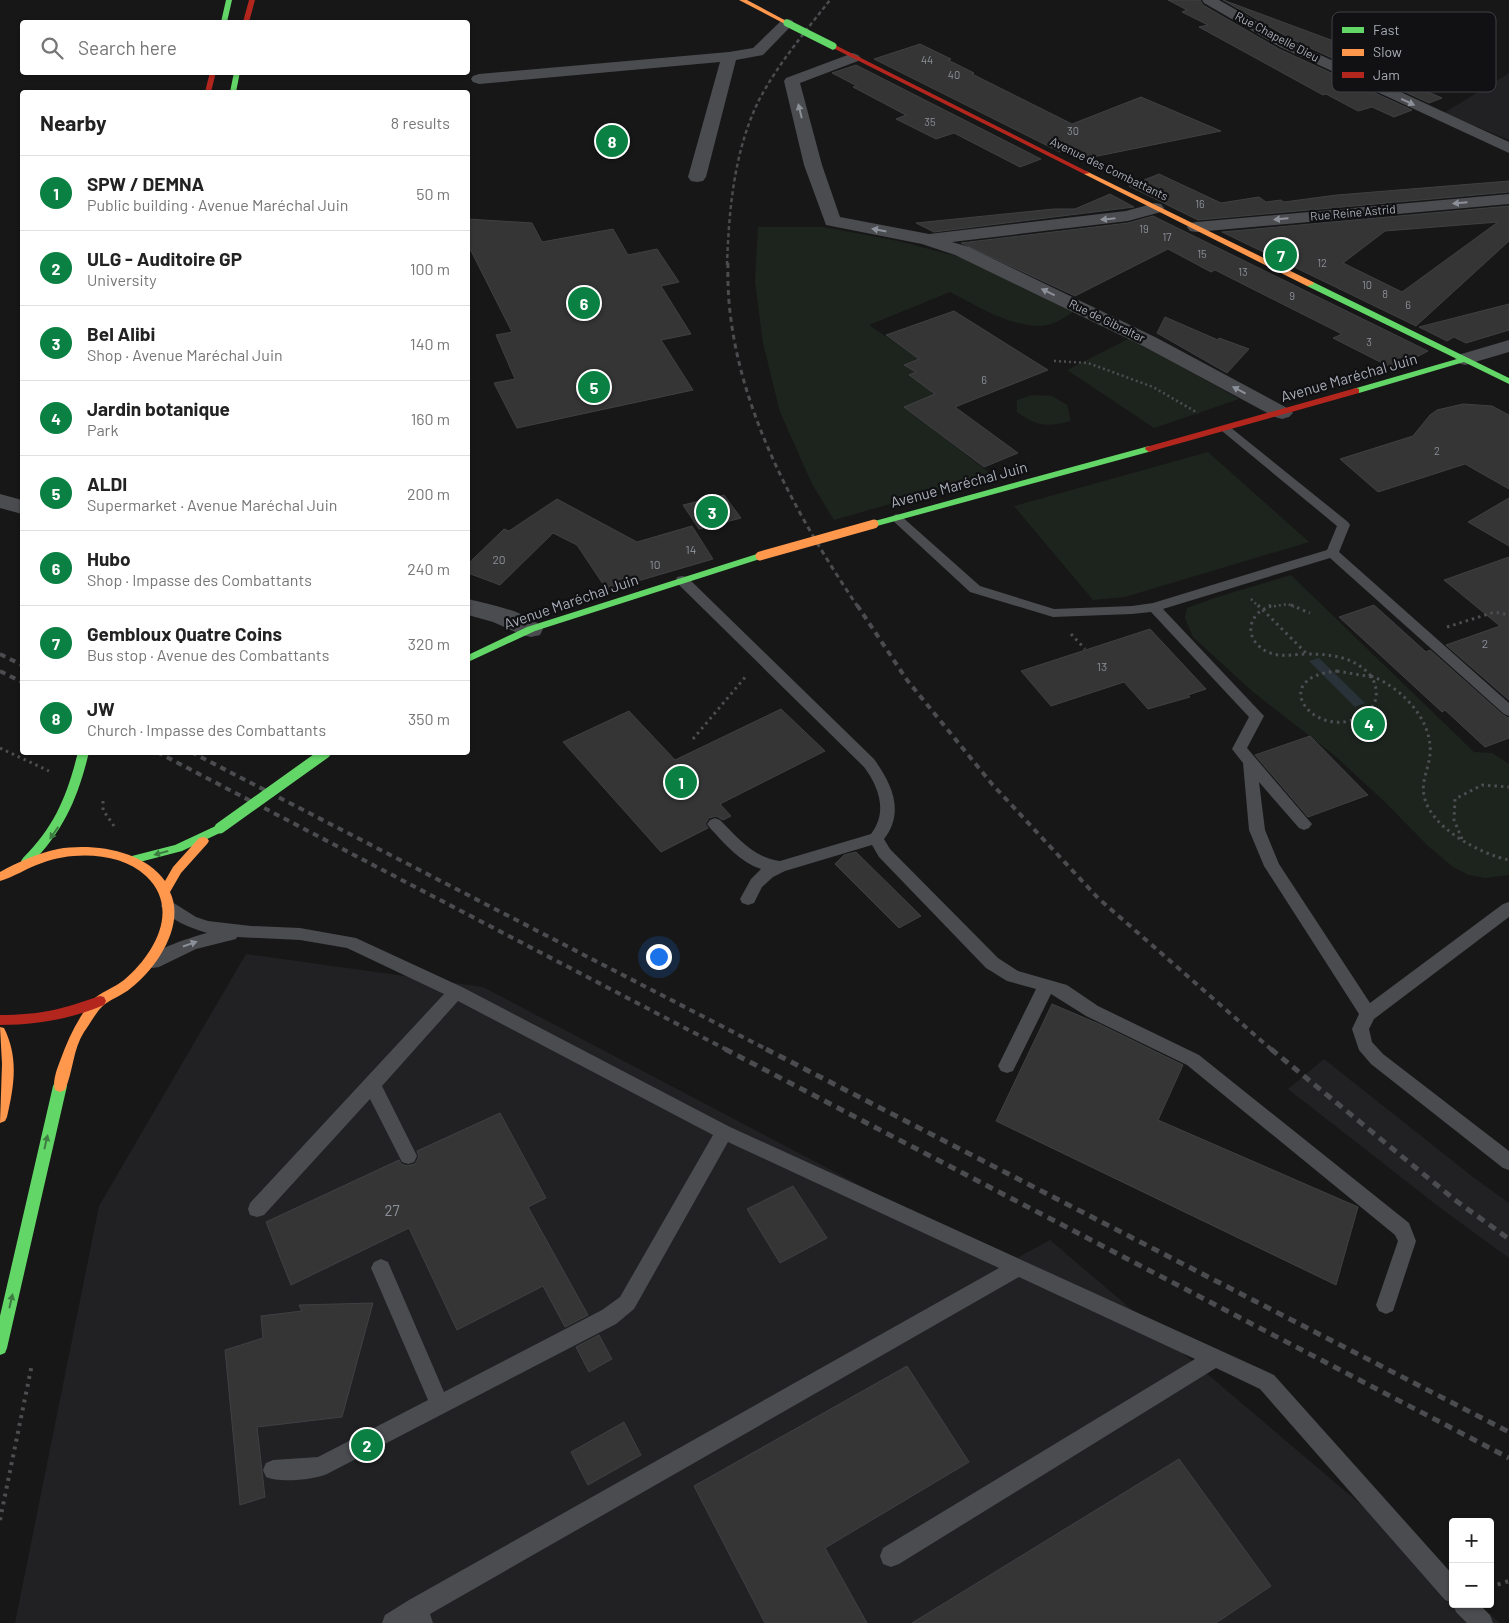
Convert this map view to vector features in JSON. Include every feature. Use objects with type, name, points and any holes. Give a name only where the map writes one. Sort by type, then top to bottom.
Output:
[{"type":"street","points":[[224,20],[229,0]]},
{"type":"street","points":[[247,20],[252,0]]},
{"type":"street","name":"Avenue des Combattants","points":[[742,0],[833,46],[852,58],[1509,381]]},
{"type":"street","name":"Rue Chapelle Dieu","points":[[1209,0],[1285,44],[1332,66]]},
{"type":"street","points":[[479,80],[728,57],[758,52],[787,23]]},
{"type":"street","points":[[697,177],[728,57]]},
{"type":"street","name":"Rue de Gibraltar","points":[[852,58],[792,81],[813,165],[832,221],[926,239],[962,251],[1150,342],[1282,413]]},
{"type":"street","points":[[208,90],[212,75]]},
{"type":"street","points":[[234,90],[237,75]]},
{"type":"street","name":"Rue Chapelle Dieu","points":[[1388,92],[1509,148]]},
{"type":"street","name":"Rue Reine Astrid","points":[[1196,227],[1509,199]]},
{"type":"street","name":"Rue de Gibraltar","points":[[926,239],[1128,216],[1155,208]]},
{"type":"street","points":[[1465,359],[1509,346]]},
{"type":"street","name":"Avenue Maréchal Juin","points":[[470,658],[531,629],[760,556],[1282,413],[1465,359]]},
{"type":"street","points":[[0,502],[20,507]]},
{"type":"street","points":[[470,608],[502,616],[531,629]]},
{"type":"street","points":[[74,815],[74,794],[83,755]]},
{"type":"street","points":[[132,860],[181,848],[199,840],[220,828],[323,755]]},
{"type":"street","points":[[0,877],[22,864],[49,840],[59,825],[74,794]]},
{"type":"street","points":[[0,1020],[15,1022],[43,1021],[98,1003],[119,991],[146,966],[160,946],[168,925],[167,898],[177,870],[189,855],[220,828]]},
{"type":"street","points":[[82,840],[90,852]]},
{"type":"street","points":[[22,864],[60,853],[90,852],[115,854],[132,860],[146,868],[157,878],[167,898]]},
{"type":"street","points":[[0,1348],[64,1067],[77,1032],[98,1003]]},
{"type":"street","points":[[0,1032],[4,1037],[8,1057],[8,1074],[0,1117]]},
{"type":"lane","points":[[1226,428],[1344,525],[1332,553]]},
{"type":"lane","points":[[896,518],[975,589],[1053,613],[1132,610],[1154,607],[1332,553]]},
{"type":"lane","points":[[1332,553],[1509,711]]},
{"type":"lane","points":[[682,580],[870,763],[881,778],[887,796],[888,819],[884,830],[876,838],[765,873],[756,882],[748,899]]},
{"type":"lane","points":[[1154,607],[1257,716],[1238,749],[1304,824]]},
{"type":"lane","points":[[1250,762],[1257,830],[1272,866],[1368,1014]]},
{"type":"lane","points":[[715,824],[757,863],[770,867],[780,867]]},
{"type":"lane","points":[[876,838],[884,853],[992,963],[1013,976],[1061,990],[1092,1012],[1193,1060],[1402,1229],[1407,1241],[1386,1305]]},
{"type":"lane","points":[[167,898],[190,921],[208,927],[251,932],[300,934],[350,942],[456,992],[724,1132],[1267,1382],[1449,1587]]},
{"type":"lane","points":[[1509,908],[1368,1014],[1360,1029],[1365,1045],[1377,1059],[1509,1162]]},
{"type":"lane","points":[[146,966],[177,949],[200,941],[251,932]]},
{"type":"lane","points":[[1008,1066],[1046,986]]},
{"type":"lane","points":[[257,1209],[456,992]]},
{"type":"lane","points":[[372,1085],[408,1156]]},
{"type":"lane","points":[[273,1470],[320,1467],[609,1317],[627,1303],[724,1132]]},
{"type":"lane","points":[[381,1268],[440,1405]]},
{"type":"lane","points":[[393,1623],[419,1616],[1017,1268]]},
{"type":"lane","points":[[891,1556],[1216,1357]]},
{"type":"lane","points":[[1468,1608],[1482,1623]]},
{"type":"path","points":[[1054,361],[1088,363],[1153,387],[1226,428]]},
{"type":"path","points":[[1235,582],[1307,654]]},
{"type":"path","points":[[1310,613],[1299,606],[1285,603],[1261,609],[1251,622],[1250,633],[1255,646],[1264,652],[1278,655],[1323,654],[1344,658],[1390,686],[1407,701],[1428,729],[1429,762],[1424,779],[1424,798],[1436,817],[1474,847],[1500,859],[1509,860]]},
{"type":"path","points":[[1423,634],[1495,612],[1509,615]]},
{"type":"path","points":[[693,739],[762,658]]},
{"type":"path","points":[[1336,671],[1372,676],[1377,688],[1377,698],[1374,706],[1360,717],[1346,722],[1329,721],[1313,715],[1300,698],[1300,689],[1303,683],[1317,675],[1336,671]]},
{"type":"path","points":[[0,748],[49,770],[46,779]]},
{"type":"path","points":[[1462,839],[1454,822],[1452,810],[1455,799],[1482,785],[1509,787]]},
{"type":"path","points":[[74,794],[103,792],[103,810],[112,825],[118,828]]},
{"type":"path","points":[[1494,1586],[1509,1581]]},
{"type":"shaded area","points":[[1509,73],[1509,140],[1444,113],[1478,92],[1496,92],[1496,81]]},
{"type":"shaded area","points":[[758,227],[824,227],[898,241],[960,257],[1074,311],[1054,323],[1041,326],[1028,325],[1000,317],[950,292],[869,325],[919,359],[904,365],[916,372],[909,376],[937,394],[905,407],[992,475],[834,520],[812,484],[780,412],[763,343],[755,282]]},
{"type":"shaded area","points":[[1130,338],[1239,399],[1154,428],[1067,370]]},
{"type":"shaded area","points":[[1032,395],[1052,396],[1067,405],[1071,421],[1049,425],[1037,423],[1024,417],[1017,412],[1017,400]]},
{"type":"shaded area","points":[[1208,452],[1309,542],[1125,597],[1093,600],[1014,506]]},
{"type":"shaded area","points":[[1291,575],[1474,752],[1492,753],[1509,764],[1509,875],[1485,878],[1469,875],[1453,867],[1428,846],[1385,802],[1334,755],[1253,692],[1193,637],[1185,618],[1187,608]]},
{"type":"shaded area","points":[[1319,658],[1365,703],[1355,707],[1309,661]]},
{"type":"shaded area","points":[[246,954],[483,987],[1008,1263],[1050,1240],[1449,1580],[1449,1608],[1483,1608],[1500,1623],[15,1623],[99,1206]]},
{"type":"shaded area","points":[[1324,1059],[1473,1177],[1509,1203],[1509,1258],[1443,1210],[1288,1089]]},
{"type":"building","points":[[1168,0],[1200,0],[1203,5],[1279,49],[1332,73],[1332,92],[1373,92],[1412,110],[1394,117],[1372,107],[1358,111],[1326,94],[1323,95],[1199,27],[1208,25],[1182,12],[1187,10]]},
{"type":"building","points":[[1223,0],[1332,40],[1332,58],[1291,39]]},
{"type":"building","points":[[920,44],[951,59],[948,60],[974,73],[972,74],[1072,124],[1141,97],[1221,131],[1088,158],[1068,149],[1060,152],[874,59]]},
{"type":"building","points":[[856,65],[1041,159],[1020,167],[954,133],[936,139],[896,119],[906,115],[853,87],[857,86],[832,73]]},
{"type":"building","points":[[1405,92],[1428,92],[1442,98],[1429,103]]},
{"type":"building","points":[[1159,174],[1221,203],[1259,197],[1266,202],[1281,200],[1284,202],[1337,195],[1509,181],[1509,192],[1198,220],[1129,186]]},
{"type":"building","points":[[1110,194],[1134,207],[934,232],[916,223],[1054,209],[1075,209]]},
{"type":"building","points":[[1509,206],[1509,241],[1416,326],[1222,232]],"holes":[[[1498,222],[1402,292],[1343,263],[1385,231]]]},
{"type":"building","points":[[1153,216],[1428,351],[1394,369],[1333,338],[1342,334],[1215,270],[1211,272],[1168,249],[1075,296],[961,243],[1128,223]]},
{"type":"building","points":[[470,219],[532,223],[542,242],[613,229],[628,255],[657,249],[679,282],[661,286],[691,334],[661,340],[693,390],[517,428],[494,383],[515,379],[496,335],[512,332],[470,249]]},
{"type":"building","points":[[1509,304],[1509,330],[1466,343],[1454,337],[1447,341],[1419,327]]},
{"type":"building","points":[[954,311],[1048,370],[955,407],[1018,453],[984,467],[904,407],[935,394],[909,375],[916,372],[904,365],[919,359],[886,335]]},
{"type":"building","points":[[1165,317],[1218,340],[1219,338],[1249,349],[1227,373],[1157,333]]},
{"type":"building","points":[[1463,404],[1492,406],[1509,415],[1509,489],[1465,464],[1378,492],[1340,459],[1413,436],[1430,415],[1437,410]]},
{"type":"building","points":[[724,495],[741,518],[699,529],[683,505]]},
{"type":"building","points":[[1509,498],[1509,546],[1468,522]]},
{"type":"building","points":[[557,499],[637,542],[692,526],[713,559],[607,590],[577,545],[553,533],[500,585],[470,574],[470,562],[504,529],[509,531]]},
{"type":"building","points":[[1509,557],[1509,700],[1446,645],[1500,626],[1444,580]]},
{"type":"building","points":[[1374,605],[1426,652],[1430,650],[1503,715],[1509,718],[1509,738],[1485,747],[1445,710],[1442,712],[1339,617]]},
{"type":"building","points":[[1150,629],[1206,689],[1188,695],[1190,697],[1148,709],[1124,682],[1051,706],[1021,671]]},
{"type":"building","points":[[781,709],[825,751],[720,804],[731,816],[723,820],[716,816],[709,818],[705,824],[708,828],[661,852],[563,742],[629,711],[675,760]]},
{"type":"building","points":[[1310,736],[1368,795],[1308,817],[1255,755]]},
{"type":"building","points":[[856,852],[921,916],[899,928],[835,864],[844,855]]},
{"type":"building","points":[[1052,1004],[1099,1024],[1183,1065],[1158,1120],[1358,1207],[1336,1285],[996,1121]]},
{"type":"building","points":[[500,1113],[546,1198],[528,1207],[588,1315],[565,1327],[543,1286],[457,1330],[409,1228],[291,1285],[266,1222],[399,1160],[401,1164],[407,1166],[415,1164],[419,1157],[417,1151]]},
{"type":"building","points":[[793,1186],[827,1238],[780,1263],[747,1209]]},
{"type":"building","points":[[373,1303],[342,1417],[257,1427],[265,1497],[240,1505],[225,1350],[263,1338],[261,1316],[302,1311],[299,1305]]},
{"type":"building","points":[[599,1335],[612,1359],[589,1372],[576,1347]]},
{"type":"building","points":[[907,1366],[969,1462],[825,1548],[867,1623],[765,1623],[694,1486]]},
{"type":"building","points":[[624,1422],[641,1455],[588,1485],[571,1452]]},
{"type":"building","points":[[1179,1459],[1271,1586],[1216,1623],[912,1623]]},
{"type":"railway","points":[[727,265],[734,181],[738,160],[751,119],[759,100],[775,74],[830,0]]},
{"type":"railway","points":[[728,263],[730,309],[737,355],[750,400],[766,444],[786,487],[809,529],[858,607]]},
{"type":"railway","points":[[857,605],[907,680],[992,784],[1098,898],[1272,1050]]},
{"type":"railway","points":[[0,654],[20,664]]},
{"type":"railway","points":[[0,671],[20,681]]},
{"type":"railway","points":[[163,755],[727,1050]]},
{"type":"railway","points":[[197,755],[768,1050]]},
{"type":"railway","points":[[725,1049],[1509,1458]]},
{"type":"railway","points":[[766,1049],[1509,1432]]},
{"type":"railway","points":[[1271,1049],[1455,1200],[1509,1239]]},
{"type":"traffic: fast","points":[[224,20],[229,0]]},
{"type":"traffic: fast","points":[[787,23],[833,46]]},
{"type":"traffic: fast","points":[[233,90],[236,75]]},
{"type":"traffic: fast","points":[[1310,284],[1509,381]]},
{"type":"traffic: fast","points":[[1356,391],[1465,359]]},
{"type":"traffic: fast","points":[[874,524],[1149,449]]},
{"type":"traffic: fast","points":[[470,658],[531,629],[760,556]]},
{"type":"traffic: fast","points":[[27,861],[58,824],[70,798],[83,755]]},
{"type":"traffic: fast","points":[[220,828],[322,755]]},
{"type":"traffic: fast","points":[[132,860],[178,848],[220,828]]},
{"type":"traffic: fast","points":[[0,1348],[60,1086]]},
{"type":"traffic: slow","points":[[742,0],[787,23]]},
{"type":"traffic: slow","points":[[1086,173],[1310,284]]},
{"type":"traffic: slow","points":[[760,556],[874,524]]},
{"type":"traffic: slow","points":[[165,891],[177,870],[203,841]]},
{"type":"traffic: slow","points":[[0,877],[44,857],[82,851],[105,853],[127,859],[145,868],[159,882],[168,899],[168,920],[160,945],[142,971],[127,985],[100,1001]]},
{"type":"traffic: slow","points":[[60,1086],[64,1067],[77,1032],[98,1003]]},
{"type":"traffic: slow","points":[[0,1032],[5,1043],[8,1064],[7,1085],[0,1117]]},
{"type":"traffic: jam","points":[[247,20],[252,0]]},
{"type":"traffic: jam","points":[[833,46],[1086,173]]},
{"type":"traffic: jam","points":[[208,90],[212,75]]},
{"type":"traffic: jam","points":[[1149,449],[1356,391]]},
{"type":"traffic: jam","points":[[0,1020],[26,1020],[63,1014],[100,1001]]},
{"type":"place","name":"JW","points":[[612,141]]},
{"type":"place","name":"Gembloux Quatre Coins","points":[[1281,255]]},
{"type":"place","name":"Hubo","points":[[584,303]]},
{"type":"place","name":"ALDI","points":[[594,387]]},
{"type":"place","name":"Bel Alibi","points":[[712,512]]},
{"type":"place","name":"Jardin botanique","points":[[1369,724]]},
{"type":"place","name":"SPW / DEMNA","points":[[681,782]]},
{"type":"place","name":"ULG - Auditoire GP","points":[[367,1445]]}]
